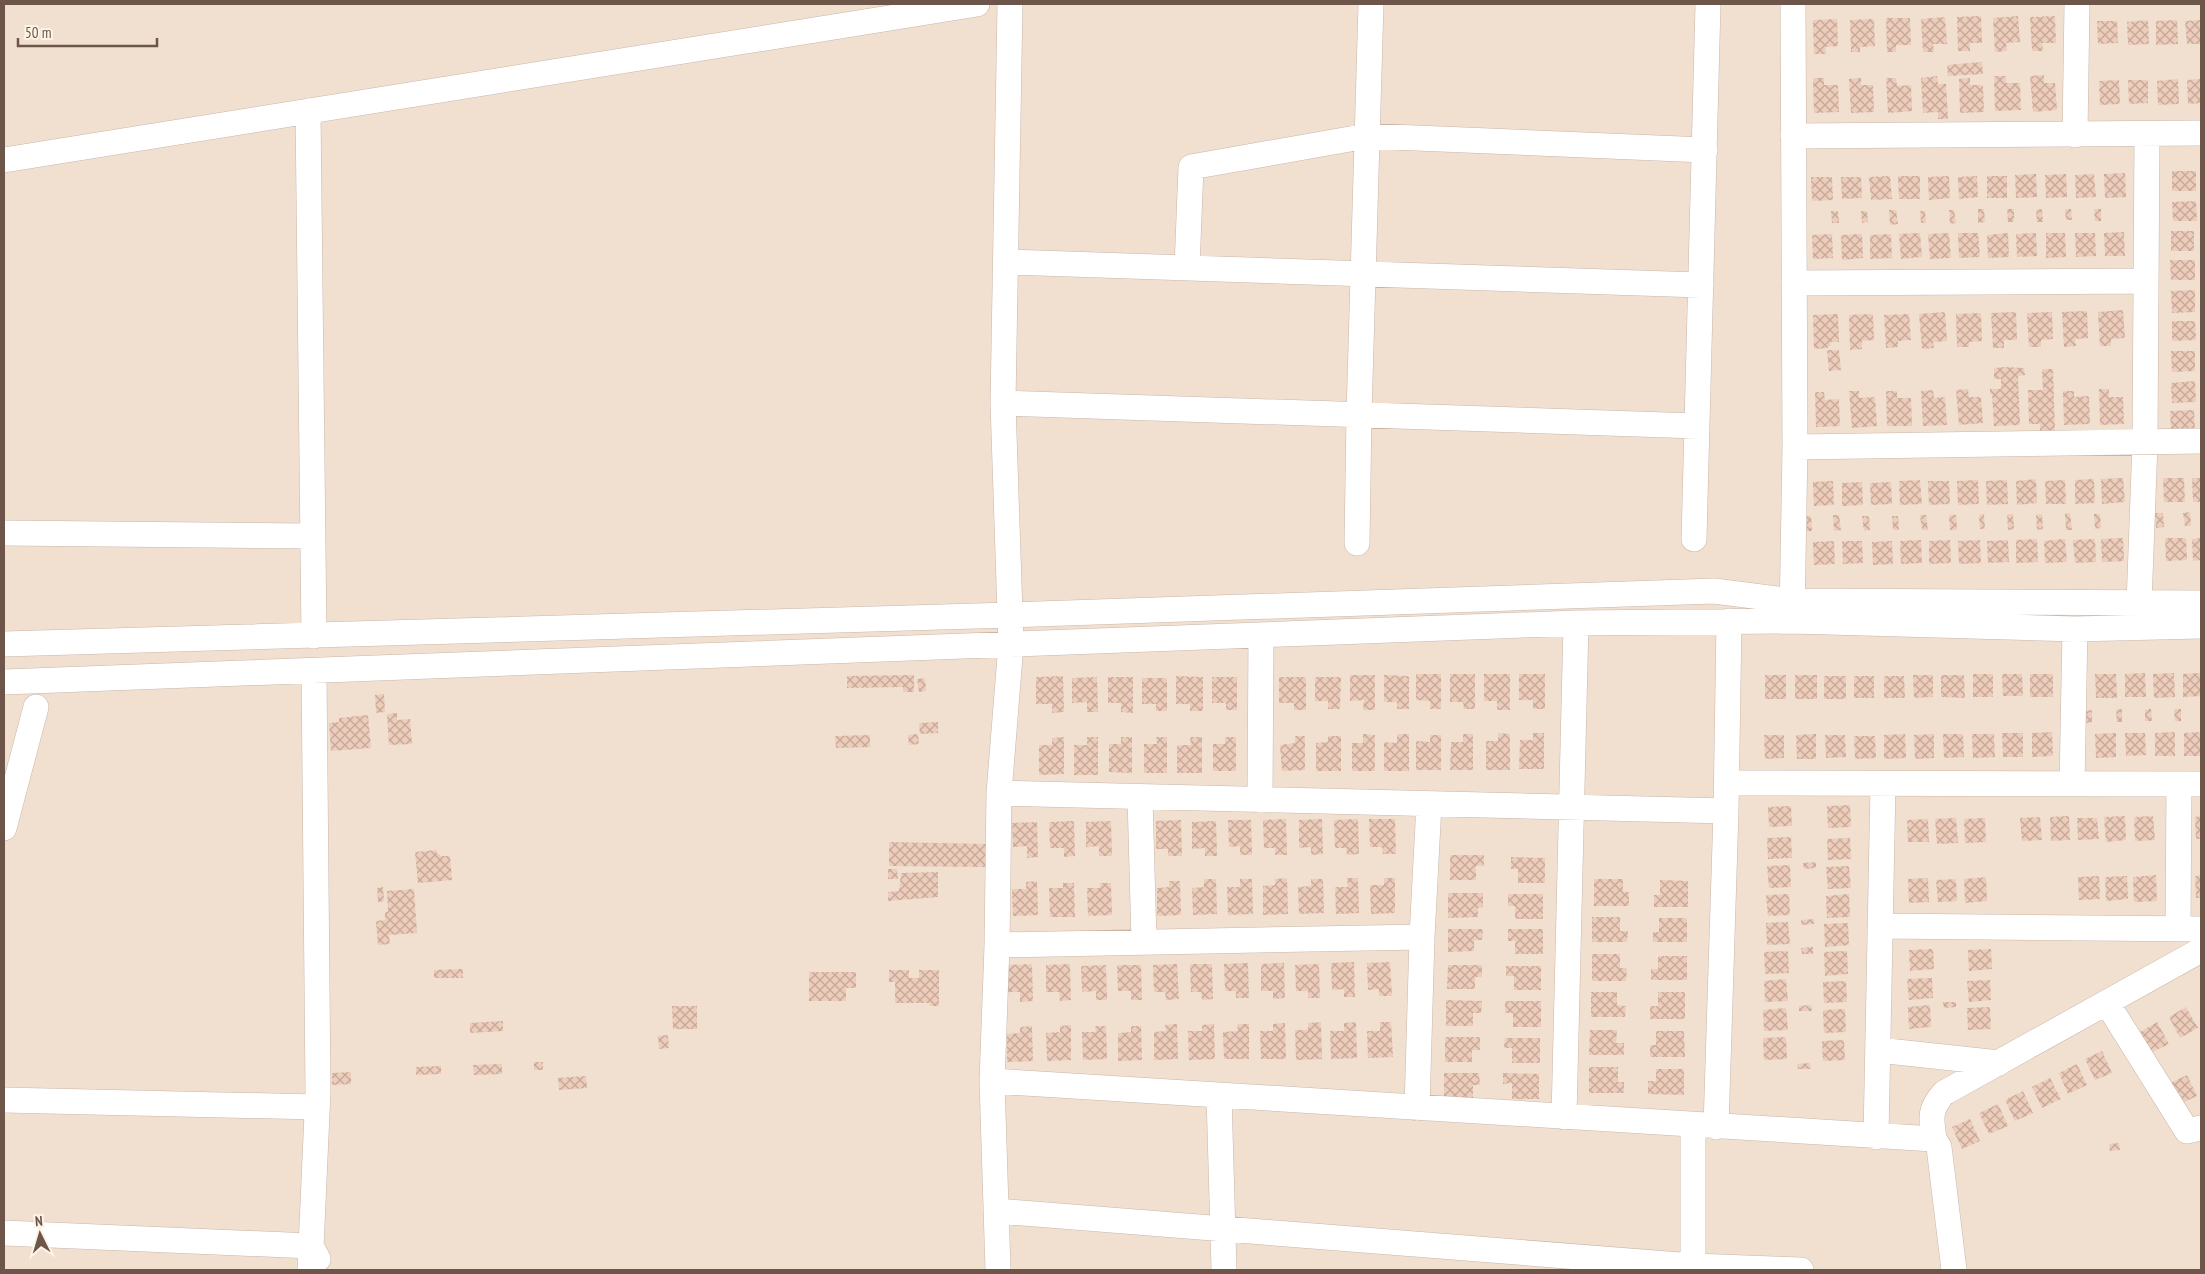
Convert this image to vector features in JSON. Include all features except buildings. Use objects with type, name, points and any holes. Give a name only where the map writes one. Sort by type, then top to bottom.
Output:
[{"type":"street","points":[[4,160],[977,4]]},
{"type":"street","points":[[998,1270],[992,1081],[998,945],[999,793],[1011,644],[1004,403],[1010,4]]},
{"type":"street","points":[[1357,543],[1358,415],[1371,4]]},
{"type":"street","points":[[1694,539],[1708,4]]},
{"type":"street","points":[[1792,611],[1795,448],[1793,4]]},
{"type":"street","points":[[2075,135],[2077,4]]},
{"type":"street","points":[[308,111],[314,636]]},
{"type":"street","points":[[1793,136],[2201,133]]},
{"type":"street","points":[[2139,604],[2145,443],[2147,134]]},
{"type":"street","points":[[1187,268],[1191,167],[1367,136],[1704,150]]},
{"type":"street","points":[[1006,262],[1701,285]]},
{"type":"street","points":[[1794,283],[2146,281]]},
{"type":"street","points":[[1004,403],[1697,426]]},
{"type":"street","points":[[1795,448],[2201,441]]},
{"type":"street","points":[[4,533],[312,536]]},
{"type":"street","points":[[4,644],[1010,615],[1714,592],[1792,611],[2075,629],[2201,626]]},
{"type":"street","points":[[4,682],[314,672],[1261,634],[1576,623],[1729,621],[1792,611],[2201,603]]},
{"type":"street","points":[[1694,1268],[1726,811],[1729,621]]},
{"type":"street","points":[[1564,1117],[1576,623]]},
{"type":"street","points":[[2072,784],[2075,629]]},
{"type":"street","points":[[1260,800],[1261,634]]},
{"type":"street","points":[[310,1270],[318,1107],[314,672]]},
{"type":"street","points":[[4,828],[36,707]]},
{"type":"street","points":[[1727,783],[2190,784],[2190,929],[1882,926]]},
{"type":"street","points":[[1876,1137],[1882,926],[1883,784]]},
{"type":"street","points":[[999,793],[1726,811]]},
{"type":"street","points":[[1140,797],[1144,942]]},
{"type":"street","points":[[1417,1108],[1422,937],[1429,804]]},
{"type":"street","points":[[998,945],[1422,937]]},
{"type":"street","points":[[1954,1270],[1939,1147],[1934,1139],[1931,1117],[1935,1102],[1944,1093],[2201,950]]},
{"type":"street","points":[[2107,1003],[2188,1131],[2201,1128]]},
{"type":"street","points":[[1878,1050],[1999,1063]]},
{"type":"street","points":[[992,1081],[1876,1137],[1934,1139]]},
{"type":"street","points":[[1219,1096],[1224,1270]]},
{"type":"street","points":[[4,1100],[318,1107]]},
{"type":"street","points":[[996,1210],[1694,1268],[1801,1270]]},
{"type":"street","points":[[4,1233],[311,1246]]},
{"type":"street","points":[[311,1246],[324,1270]]},
{"type":"shaded area","points":[[4,4],[2201,4],[2201,1270],[4,1270]]}]
